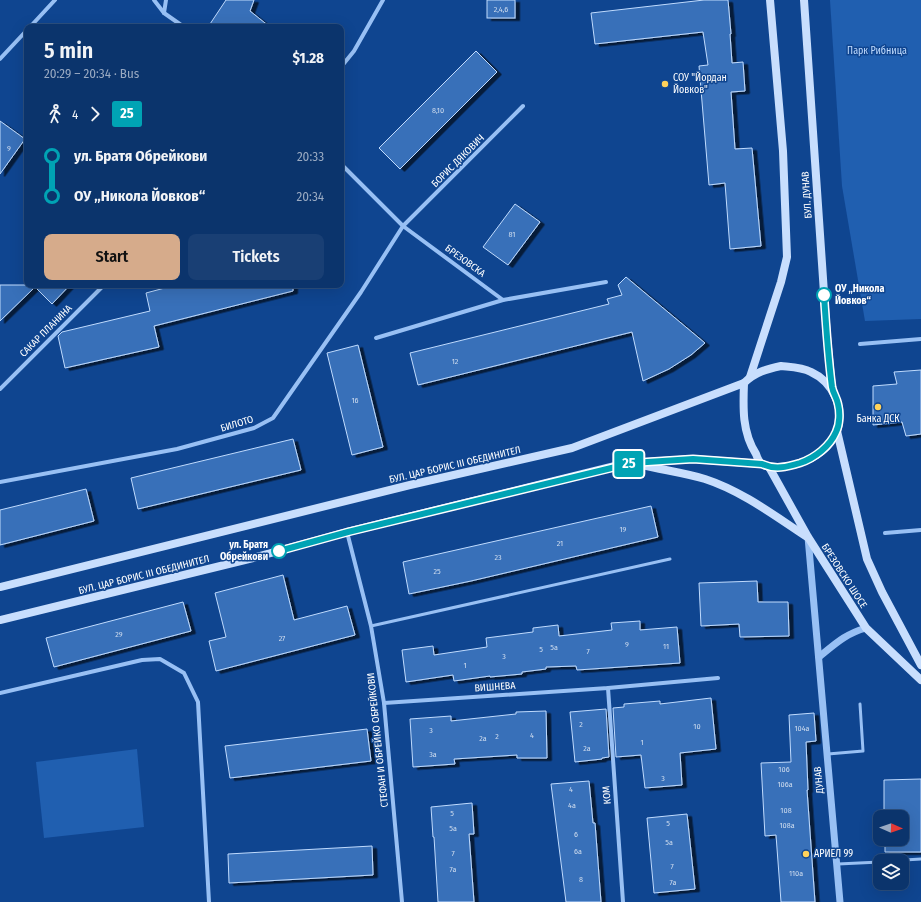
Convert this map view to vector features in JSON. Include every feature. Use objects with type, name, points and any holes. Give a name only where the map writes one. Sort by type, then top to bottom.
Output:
[{"type":"main road","points":[[747,380],[763,370],[781,366],[796,367],[812,372],[832,389],[838,405],[839,418],[836,431],[828,445],[816,456],[804,462],[787,467],[765,466],[747,437],[744,420],[743,402],[747,380],[781,282],[787,257],[783,151],[770,0]]},
{"type":"main road","name":"БУЛ. ДУНАВ","points":[[804,0],[827,338],[832,389]]},
{"type":"main road","name":"БУЛ. ЦАР БОРИС III ОБЕДИНИТЕЛ","points":[[0,587],[396,489],[572,448],[747,380]]},
{"type":"main road","points":[[836,431],[866,559],[921,665]]},
{"type":"main road","name":"БУЛ. ЦАР БОРИС III ОБЕДИНИТЕЛ","points":[[0,620],[253,558],[348,532],[632,463],[693,459],[765,466]]},
{"type":"main road","points":[[632,463],[706,480],[731,490],[749,499],[808,537]]},
{"type":"main road","name":"БРЕЗОВСКО ШОСЕ","points":[[765,466],[866,628],[921,680]]},
{"type":"street","points":[[33,24],[55,0]]},
{"type":"street","points":[[154,0],[164,13],[180,24]]},
{"type":"street","points":[[164,13],[166,0]]},
{"type":"street","points":[[344,63],[354,51],[383,0]]},
{"type":"street","points":[[0,59],[24,33]]},
{"type":"street","name":"БОРИС ДЯКОВИЧ","points":[[404,226],[523,106]]},
{"type":"street","name":"БРЕЗОВСКА","points":[[344,167],[404,226],[503,300]]},
{"type":"street","name":"БИЛОТО","points":[[0,482],[177,449],[254,428],[273,418],[361,292],[404,226]]},
{"type":"street","points":[[376,338],[503,300],[606,282]]},
{"type":"street","name":"САКАР ПЛАНИНА","points":[[0,389],[101,288]]},
{"type":"street","points":[[860,344],[921,339]]},
{"type":"street","points":[[885,533],[921,530]]},
{"type":"street","name":"СТЕФАН И ОБРЕЙКО ОБРЕЙКОВИ","points":[[348,532],[371,626],[384,703],[402,902]]},
{"type":"street","name":"ДУНАВ","points":[[808,537],[840,902]]},
{"type":"street","points":[[819,657],[841,638],[866,628]]},
{"type":"street","points":[[0,693],[142,660],[160,659],[184,673],[198,702],[209,902]]},
{"type":"street","name":"ВИШНЕВА","points":[[384,703],[608,688],[718,678]]},
{"type":"street","name":"КОМ","points":[[608,688],[623,902]]},
{"type":"lane","points":[[371,626],[670,559]]},
{"type":"lane","points":[[827,754],[862,751],[860,704]]},
{"type":"lane","points":[[909,860],[921,859]]},
{"type":"lane","points":[[837,864],[873,862]]},
{"type":"green space","name":"Парк Рибница","points":[[830,0],[921,0],[921,319],[865,321],[842,186]]},
{"type":"green space","points":[[137,749],[144,827],[44,838],[36,762]]},
{"type":"building","points":[[226,0],[254,0],[250,11],[266,24],[210,24]]},
{"type":"building","points":[[487,0],[515,0],[515,18],[487,18]]},
{"type":"building","points":[[704,0],[728,0],[732,63],[743,62],[745,91],[731,92],[735,149],[752,148],[761,246],[730,249],[725,183],[709,185],[699,66],[708,65],[703,32],[595,44],[591,13]]},
{"type":"building","points":[[476,51],[497,72],[400,169],[379,148]]},
{"type":"building","points":[[0,121],[24,138],[24,140],[0,174]]},
{"type":"building","points":[[515,204],[540,222],[508,265],[483,247]]},
{"type":"building","points":[[626,277],[705,343],[691,355],[669,369],[643,381],[632,332],[418,385],[410,353],[609,304],[607,299],[622,295],[618,285]]},
{"type":"building","points":[[0,285],[24,285],[24,288],[34,288],[0,321]]},
{"type":"building","points":[[36,288],[67,288],[52,304]]},
{"type":"building","points":[[165,288],[293,288],[293,291],[154,326],[159,347],[65,368],[58,336],[62,332],[150,311],[146,293]]},
{"type":"building","points":[[358,345],[383,447],[352,455],[327,353]]},
{"type":"building","points":[[921,370],[921,434],[906,436],[902,422],[873,425],[873,386],[897,384],[894,372]]},
{"type":"building","points":[[293,439],[301,470],[138,509],[131,478]]},
{"type":"building","points":[[86,489],[94,521],[0,545],[0,510]]},
{"type":"building","points":[[651,506],[658,537],[409,594],[403,562]]},
{"type":"building","points":[[283,575],[294,620],[347,606],[355,635],[216,671],[209,641],[226,637],[215,593]]},
{"type":"building","points":[[757,581],[758,602],[788,602],[789,636],[740,637],[739,624],[701,626],[699,583]]},
{"type":"building","points":[[183,602],[191,631],[54,667],[46,638]]},
{"type":"building","points":[[640,621],[640,630],[677,627],[680,663],[577,670],[576,666],[546,667],[546,669],[522,672],[522,674],[490,676],[454,681],[453,675],[406,682],[402,650],[433,646],[434,655],[487,647],[486,638],[533,632],[533,628],[558,625],[559,636],[612,630],[611,623]]},
{"type":"building","points":[[711,698],[716,749],[680,753],[682,785],[645,788],[641,755],[616,757],[613,708],[624,707],[624,704],[660,701],[660,704]]},
{"type":"building","points":[[606,709],[609,757],[575,762],[570,712]]},
{"type":"building","points":[[546,711],[547,758],[517,758],[517,755],[454,759],[455,764],[413,767],[410,719],[451,716],[451,721],[516,714],[516,712]]},
{"type":"building","points":[[814,713],[816,741],[806,742],[807,790],[815,902],[781,902],[776,835],[765,836],[761,763],[791,762],[789,715]]},
{"type":"building","points":[[367,729],[371,761],[230,778],[225,746]]},
{"type":"building","points":[[921,779],[921,852],[885,852],[885,846],[909,846],[909,810],[884,810],[884,780]]},
{"type":"building","points":[[589,781],[593,823],[595,823],[601,902],[566,902],[551,784]]},
{"type":"building","points":[[472,803],[474,834],[469,834],[474,902],[438,902],[431,807]]},
{"type":"building","points":[[687,814],[695,889],[654,893],[647,818]]},
{"type":"building","points":[[372,846],[373,875],[229,883],[228,854]]},
{"type":"bus line","name":"25","points":[[279,551],[348,532],[632,463],[693,459],[762,464],[769,467],[787,467],[804,462],[816,456],[828,445],[836,431],[839,418],[838,405],[832,389],[824,295]]},
{"type":"place","name":"СОУ \"Йордан Йовков\"","points":[[665,84]]},
{"type":"place","name":"ОУ „Никола Йовков“","points":[[824,295]]},
{"type":"place","name":"Банка ДСК","points":[[878,407]]},
{"type":"place","name":"ул. Братя Обрейкови","points":[[279,551]]},
{"type":"place","name":"АРИЕЛ 99","points":[[806,854]]}]
